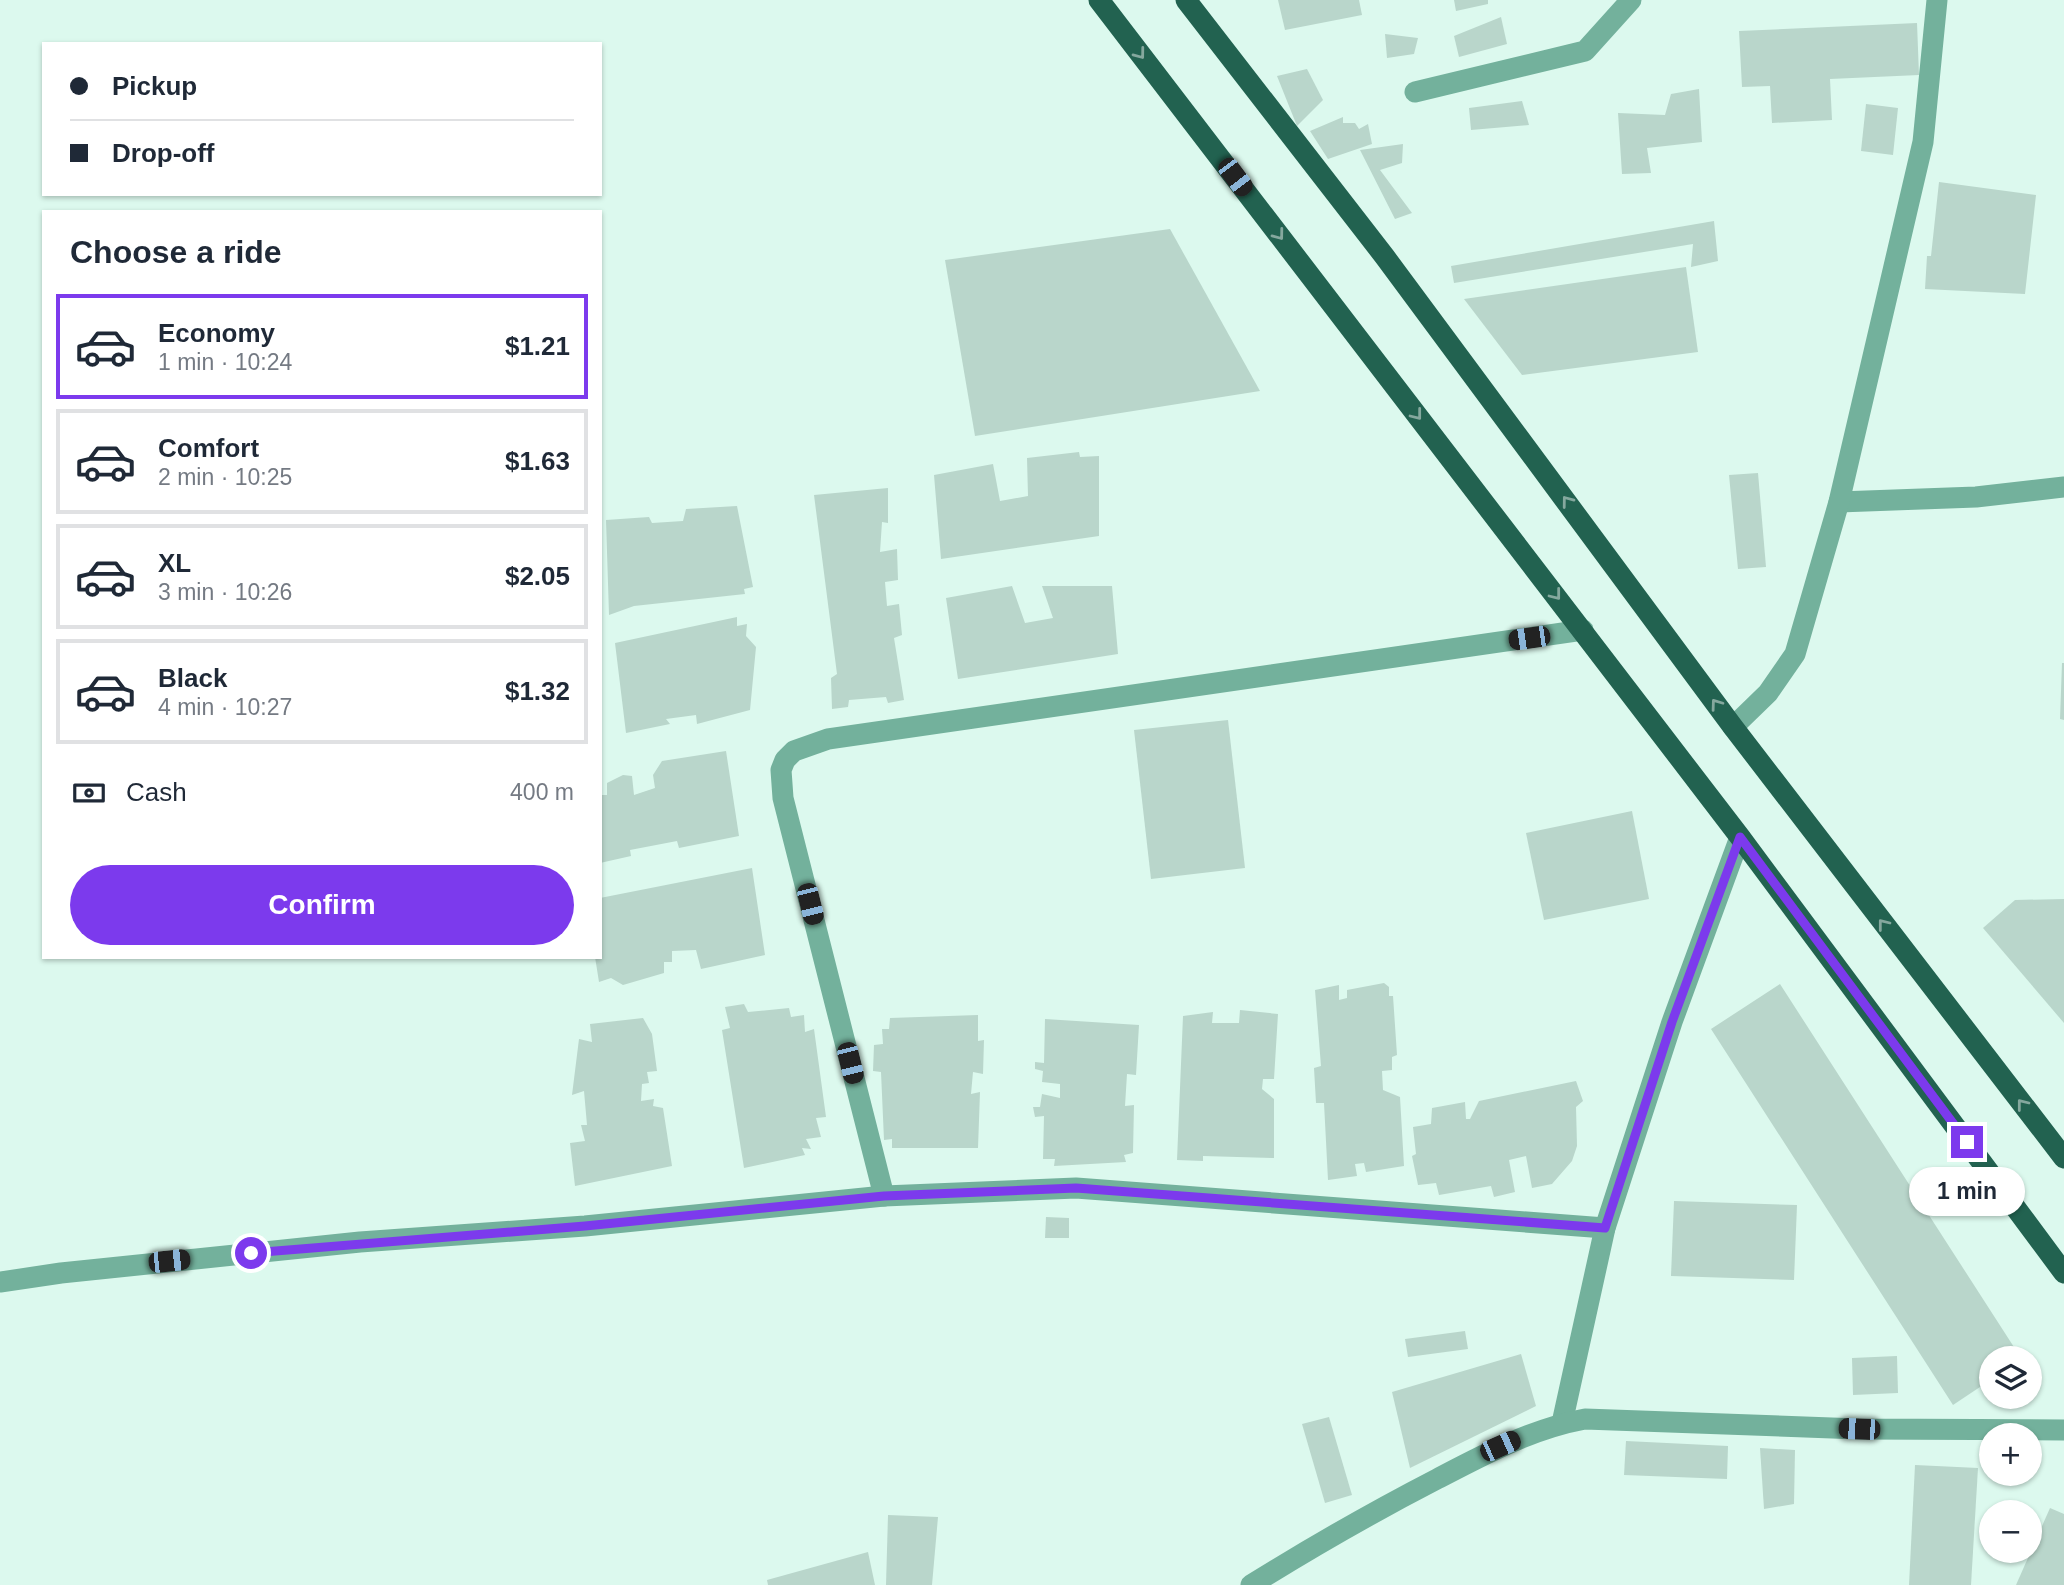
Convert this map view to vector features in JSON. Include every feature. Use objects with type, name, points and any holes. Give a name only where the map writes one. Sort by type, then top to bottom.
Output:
[{"type":"highway","points":[[1099,0],[1740,837],[2064,1273]]},
{"type":"highway","points":[[1186,0],[1385,257],[1733,727],[2064,1158]]},
{"type":"street","points":[[1415,92],[1585,51],[1631,0]]},
{"type":"street","points":[[1733,727],[1768,693],[1795,654],[1839,502],[1923,142],[1937,0]]},
{"type":"street","points":[[1839,502],[1976,497],[2064,487]]},
{"type":"street","points":[[884,1196],[783,797],[781,770],[785,760],[794,751],[828,739],[992,713],[1583,630]]},
{"type":"street","points":[[1562,1423],[1605,1228],[1672,1022],[1740,837]]},
{"type":"street","points":[[0,1282],[61,1273],[360,1242],[585,1226],[884,1196],[1076,1188],[1605,1228]]},
{"type":"street","points":[[1251,1585],[1346,1526],[1500,1446],[1562,1423],[1585,1419],[1859,1429],[2064,1430]]},
{"type":"building","points":[[1278,0],[1359,0],[1362,15],[1285,30]]},
{"type":"building","points":[[1454,0],[1488,0],[1488,4],[1456,11]]},
{"type":"building","points":[[1501,17],[1507,44],[1459,57],[1454,36]]},
{"type":"building","points":[[1917,23],[1919,75],[1830,79],[1832,120],[1772,123],[1770,86],[1742,87],[1739,31]]},
{"type":"building","points":[[1385,34],[1418,38],[1414,54],[1387,58]]},
{"type":"building","points":[[1307,69],[1323,100],[1297,126],[1277,76]]},
{"type":"building","points":[[1699,89],[1702,142],[1647,148],[1651,173],[1622,174],[1618,113],[1665,115],[1671,94]]},
{"type":"building","points":[[1522,101],[1529,125],[1471,130],[1469,108]]},
{"type":"building","points":[[1866,104],[1898,108],[1893,155],[1861,151]]},
{"type":"building","points":[[1343,117],[1343,123],[1355,123],[1359,129],[1368,124],[1372,144],[1328,159],[1310,131]]},
{"type":"building","points":[[1403,144],[1402,163],[1380,170],[1412,213],[1395,219],[1360,150]]},
{"type":"building","points":[[1939,182],[2036,195],[2025,294],[1925,289],[1927,256],[1931,256]]},
{"type":"building","points":[[1714,221],[1718,261],[1691,267],[1693,244],[1454,283],[1451,266]]},
{"type":"building","points":[[1170,229],[1260,391],[975,436],[945,260]]},
{"type":"building","points":[[1686,267],[1698,352],[1522,375],[1464,299]]},
{"type":"building","points":[[1079,452],[1080,457],[1099,456],[1099,536],[941,559],[934,475],[993,464],[1000,501],[1028,496],[1027,458]]},
{"type":"building","points":[[1758,473],[1766,567],[1738,569],[1729,475]]},
{"type":"building","points":[[888,488],[888,523],[882,522],[880,552],[897,549],[898,580],[885,582],[887,606],[899,604],[902,635],[894,638],[904,700],[888,703],[886,697],[849,700],[848,707],[832,709],[831,678],[837,674],[814,495]]},
{"type":"building","points":[[737,506],[753,587],[744,589],[745,594],[634,606],[609,615],[606,520],[649,517],[652,523],[683,521],[686,509]]},
{"type":"building","points":[[1012,586],[1025,623],[1053,618],[1042,586],[1112,586],[1118,654],[958,679],[946,598]]},
{"type":"building","points":[[737,617],[737,626],[747,624],[746,636],[756,647],[750,710],[697,724],[696,715],[666,719],[670,724],[626,733],[615,643]]},
{"type":"building","points":[[2064,663],[2064,720],[2060,719]]},
{"type":"building","points":[[1228,720],[1245,868],[1151,879],[1134,730]]},
{"type":"building","points":[[726,751],[739,836],[679,848],[677,841],[630,850],[631,856],[602,863],[602,795],[607,795],[607,783],[623,775],[632,776],[634,795],[655,788],[653,775],[662,761]]},
{"type":"building","points":[[1632,811],[1649,899],[1544,920],[1526,833]]},
{"type":"building","points":[[752,868],[765,955],[701,969],[696,950],[672,951],[672,962],[664,962],[664,973],[623,985],[611,978],[599,982],[595,959],[602,959],[602,898]]},
{"type":"building","points":[[2064,899],[2064,1023],[1983,928],[2015,900]]},
{"type":"building","points":[[1384,983],[1389,987],[1389,996],[1393,996],[1397,1055],[1392,1057],[1392,1070],[1382,1071],[1383,1090],[1400,1097],[1404,1166],[1366,1172],[1364,1163],[1355,1164],[1357,1176],[1328,1180],[1324,1103],[1316,1103],[1314,1068],[1321,1066],[1315,990],[1339,985],[1339,1000],[1347,998],[1347,990]]},
{"type":"building","points":[[1780,984],[2013,1346],[1979,1346],[1979,1388],[1953,1405],[1711,1029]]},
{"type":"building","points":[[744,1004],[748,1012],[789,1008],[791,1017],[804,1015],[805,1032],[814,1029],[826,1117],[816,1118],[821,1137],[806,1139],[811,1149],[802,1148],[805,1155],[744,1168],[722,1030],[730,1028],[725,1007]]},
{"type":"building","points":[[1240,1010],[1278,1014],[1274,1079],[1263,1079],[1262,1089],[1274,1099],[1274,1158],[1203,1156],[1203,1161],[1177,1160],[1183,1016],[1213,1012],[1212,1023],[1239,1023]]},
{"type":"building","points":[[978,1015],[978,1041],[984,1040],[983,1074],[973,1072],[971,1094],[980,1092],[978,1148],[892,1148],[892,1139],[884,1140],[881,1072],[873,1071],[874,1045],[883,1044],[882,1029],[889,1029],[890,1018]]},
{"type":"building","points":[[643,1018],[652,1034],[657,1071],[647,1072],[649,1083],[642,1084],[641,1101],[654,1099],[653,1106],[663,1108],[672,1166],[575,1186],[570,1143],[585,1141],[581,1125],[587,1125],[584,1091],[572,1095],[579,1039],[592,1042],[590,1024]]},
{"type":"building","points":[[1045,1019],[1139,1025],[1136,1075],[1127,1074],[1125,1106],[1134,1105],[1133,1153],[1124,1155],[1126,1162],[1054,1166],[1055,1159],[1043,1159],[1044,1116],[1035,1117],[1033,1107],[1040,1107],[1042,1094],[1060,1098],[1060,1084],[1042,1082],[1043,1071],[1035,1069],[1035,1062],[1044,1063]]},
{"type":"building","points":[[1576,1081],[1583,1101],[1576,1107],[1577,1146],[1572,1161],[1552,1184],[1532,1188],[1526,1156],[1509,1160],[1515,1192],[1494,1197],[1491,1186],[1439,1195],[1436,1183],[1418,1185],[1412,1156],[1416,1154],[1413,1127],[1431,1124],[1432,1108],[1465,1102],[1466,1119],[1470,1119],[1479,1101]]},
{"type":"building","points":[[1674,1201],[1797,1205],[1794,1280],[1671,1276]]},
{"type":"building","points":[[1046,1217],[1069,1218],[1069,1238],[1045,1238]]},
{"type":"building","points":[[1465,1331],[1468,1349],[1408,1357],[1405,1339]]},
{"type":"building","points":[[1521,1354],[1536,1406],[1410,1468],[1392,1392]]},
{"type":"building","points":[[1897,1356],[1898,1393],[1853,1395],[1852,1358]]},
{"type":"building","points":[[1329,1417],[1352,1495],[1325,1503],[1302,1424]]},
{"type":"building","points":[[1626,1441],[1728,1446],[1727,1479],[1624,1475]]},
{"type":"building","points":[[1760,1448],[1795,1450],[1794,1504],[1764,1509]]},
{"type":"building","points":[[1915,1465],[1978,1468],[1971,1585],[1909,1585]]},
{"type":"building","points":[[2050,1508],[2064,1514],[2064,1585],[2016,1585],[2026,1563],[2042,1563],[2042,1526]]},
{"type":"building","points":[[888,1515],[938,1517],[932,1585],[886,1585]]},
{"type":"building","points":[[868,1552],[875,1585],[768,1585],[767,1580]]},
{"type":"route","points":[[251,1253],[360,1242],[585,1226],[884,1196],[1076,1188],[1605,1228],[1672,1022],[1740,837],[1967,1142]]}]
